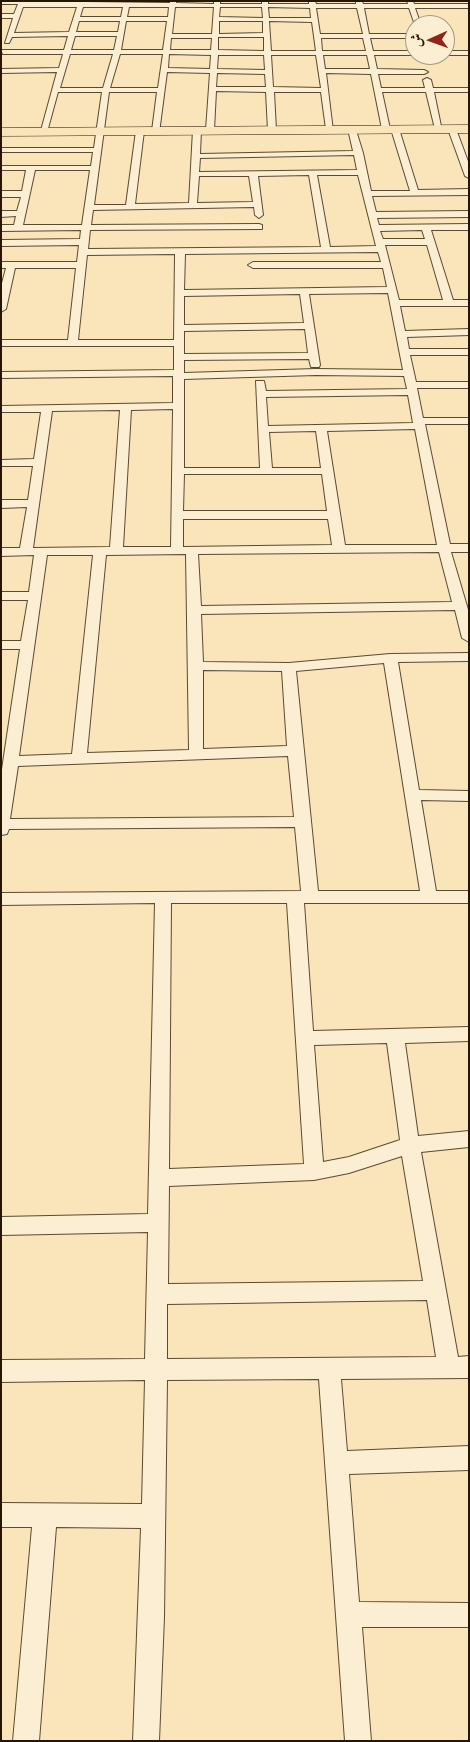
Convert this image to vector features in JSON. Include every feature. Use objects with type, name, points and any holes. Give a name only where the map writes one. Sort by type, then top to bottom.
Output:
[{"type":"highway","points":[[1,132],[469,129]]},
{"type":"street","points":[[1,2],[20,7]]},
{"type":"street","points":[[43,132],[81,3]]},
{"type":"street","points":[[1,10],[81,3],[411,3],[464,5],[462,11],[468,14]]},
{"type":"street","points":[[73,342],[81,265],[106,89],[117,52],[126,3]]},
{"type":"street","points":[[156,131],[172,3]]},
{"type":"street","points":[[194,207],[197,156],[212,89],[217,3]]},
{"type":"street","points":[[266,3],[272,130]]},
{"type":"street","points":[[312,3],[330,129]]},
{"type":"street","points":[[359,3],[378,90],[390,129],[415,193]]},
{"type":"street","points":[[411,3],[415,15]]},
{"type":"street","points":[[1,16],[20,7]]},
{"type":"street","points":[[20,7],[2,54],[68,52],[405,53]]},
{"type":"street","points":[[76,19],[170,20]]},
{"type":"street","points":[[216,19],[315,20]]},
{"type":"street","points":[[7,37],[119,34]]},
{"type":"street","points":[[168,36],[267,35]]},
{"type":"street","points":[[318,36],[405,36]]},
{"type":"street","points":[[455,53],[469,53]]},
{"type":"street","points":[[422,65],[446,129],[459,147],[469,176]]},
{"type":"street","points":[[1,71],[62,70]]},
{"type":"street","points":[[164,70],[269,72]]},
{"type":"street","points":[[323,71],[424,72]]},
{"type":"street","points":[[212,89],[324,90]]},
{"type":"street","points":[[56,90],[160,90]]},
{"type":"street","points":[[378,90],[469,90]]},
{"type":"street","points":[[352,129],[375,228],[387,265],[444,548],[469,638]]},
{"type":"street","points":[[130,207],[140,131]]},
{"type":"street","points":[[459,147],[469,147]]},
{"type":"street","points":[[1,150],[97,150]]},
{"type":"street","points":[[197,156],[359,153]]},
{"type":"street","points":[[1,168],[94,168]]},
{"type":"street","points":[[18,228],[31,168]]},
{"type":"street","points":[[196,174],[363,172]]},
{"type":"street","points":[[253,173],[257,204],[257,241],[253,278]]},
{"type":"street","points":[[313,173],[326,249]]},
{"type":"street","points":[[368,194],[469,192]]},
{"type":"street","points":[[1,194],[26,194]]},
{"type":"street","points":[[90,208],[257,204]]},
{"type":"street","points":[[1,214],[22,213]]},
{"type":"street","points":[[373,215],[469,214]]},
{"type":"street","points":[[375,228],[469,227]]},
{"type":"street","points":[[1,228],[87,228],[257,241],[326,249],[430,242]]},
{"type":"street","points":[[426,228],[449,303]]},
{"type":"street","points":[[1,243],[180,251],[257,241]]},
{"type":"street","points":[[177,551],[180,251]]},
{"type":"street","points":[[2,302],[6,265],[81,265]]},
{"type":"street","points":[[181,293],[253,278],[387,265]]},
{"type":"street","points":[[253,278],[304,291],[392,290]]},
{"type":"street","points":[[304,291],[316,372]]},
{"type":"street","points":[[395,304],[469,303]]},
{"type":"street","points":[[180,328],[309,326]]},
{"type":"street","points":[[401,334],[469,332]]},
{"type":"street","points":[[1,344],[73,342],[180,343]]},
{"type":"street","points":[[405,352],[469,352]]},
{"type":"street","points":[[179,357],[314,356]]},
{"type":"street","points":[[1,375],[410,373]]},
{"type":"street","points":[[259,374],[262,394],[266,471]]},
{"type":"street","points":[[262,394],[469,385]]},
{"type":"street","points":[[1,409],[178,406]]},
{"type":"street","points":[[116,551],[126,407]]},
{"type":"street","points":[[47,408],[32,503],[34,596],[2,826],[303,822]]},
{"type":"street","points":[[264,429],[469,421]]},
{"type":"street","points":[[321,427],[338,550]]},
{"type":"street","points":[[1,463],[38,462]]},
{"type":"street","points":[[178,471],[326,471]]},
{"type":"street","points":[[1,504],[32,503]]},
{"type":"street","points":[[178,515],[333,515]]},
{"type":"street","points":[[1,552],[469,548]]},
{"type":"street","points":[[192,550],[196,666],[196,756]]},
{"type":"street","points":[[79,758],[100,551]]},
{"type":"street","points":[[1,596],[34,596]]},
{"type":"street","points":[[194,610],[460,606]]},
{"type":"street","points":[[1,645],[27,645]]},
{"type":"street","points":[[196,666],[289,667],[390,658],[469,657]]},
{"type":"street","points":[[390,658],[429,896]]},
{"type":"street","points":[[289,667],[295,751],[303,822],[304,1038],[314,1172]]},
{"type":"street","points":[[12,761],[196,756],[295,751]]},
{"type":"street","points":[[413,796],[469,796]]},
{"type":"street","points":[[1,899],[302,895],[469,896]]},
{"type":"street","points":[[146,1741],[152,1617],[163,897]]},
{"type":"street","points":[[304,1038],[469,1034]]},
{"type":"street","points":[[1,1371],[329,1369],[379,1366],[459,1367],[436,1290],[410,1145],[394,1036]]},
{"type":"street","points":[[160,1178],[314,1172],[363,1161],[410,1145],[469,1139]]},
{"type":"street","points":[[1,1226],[158,1223]]},
{"type":"street","points":[[157,1294],[436,1290]]},
{"type":"street","points":[[329,1369],[338,1463],[358,1741]]},
{"type":"street","points":[[338,1463],[469,1458]]},
{"type":"street","points":[[1,1515],[153,1516]]},
{"type":"street","points":[[26,1741],[45,1516]]},
{"type":"street","points":[[348,1614],[469,1615]]}]
